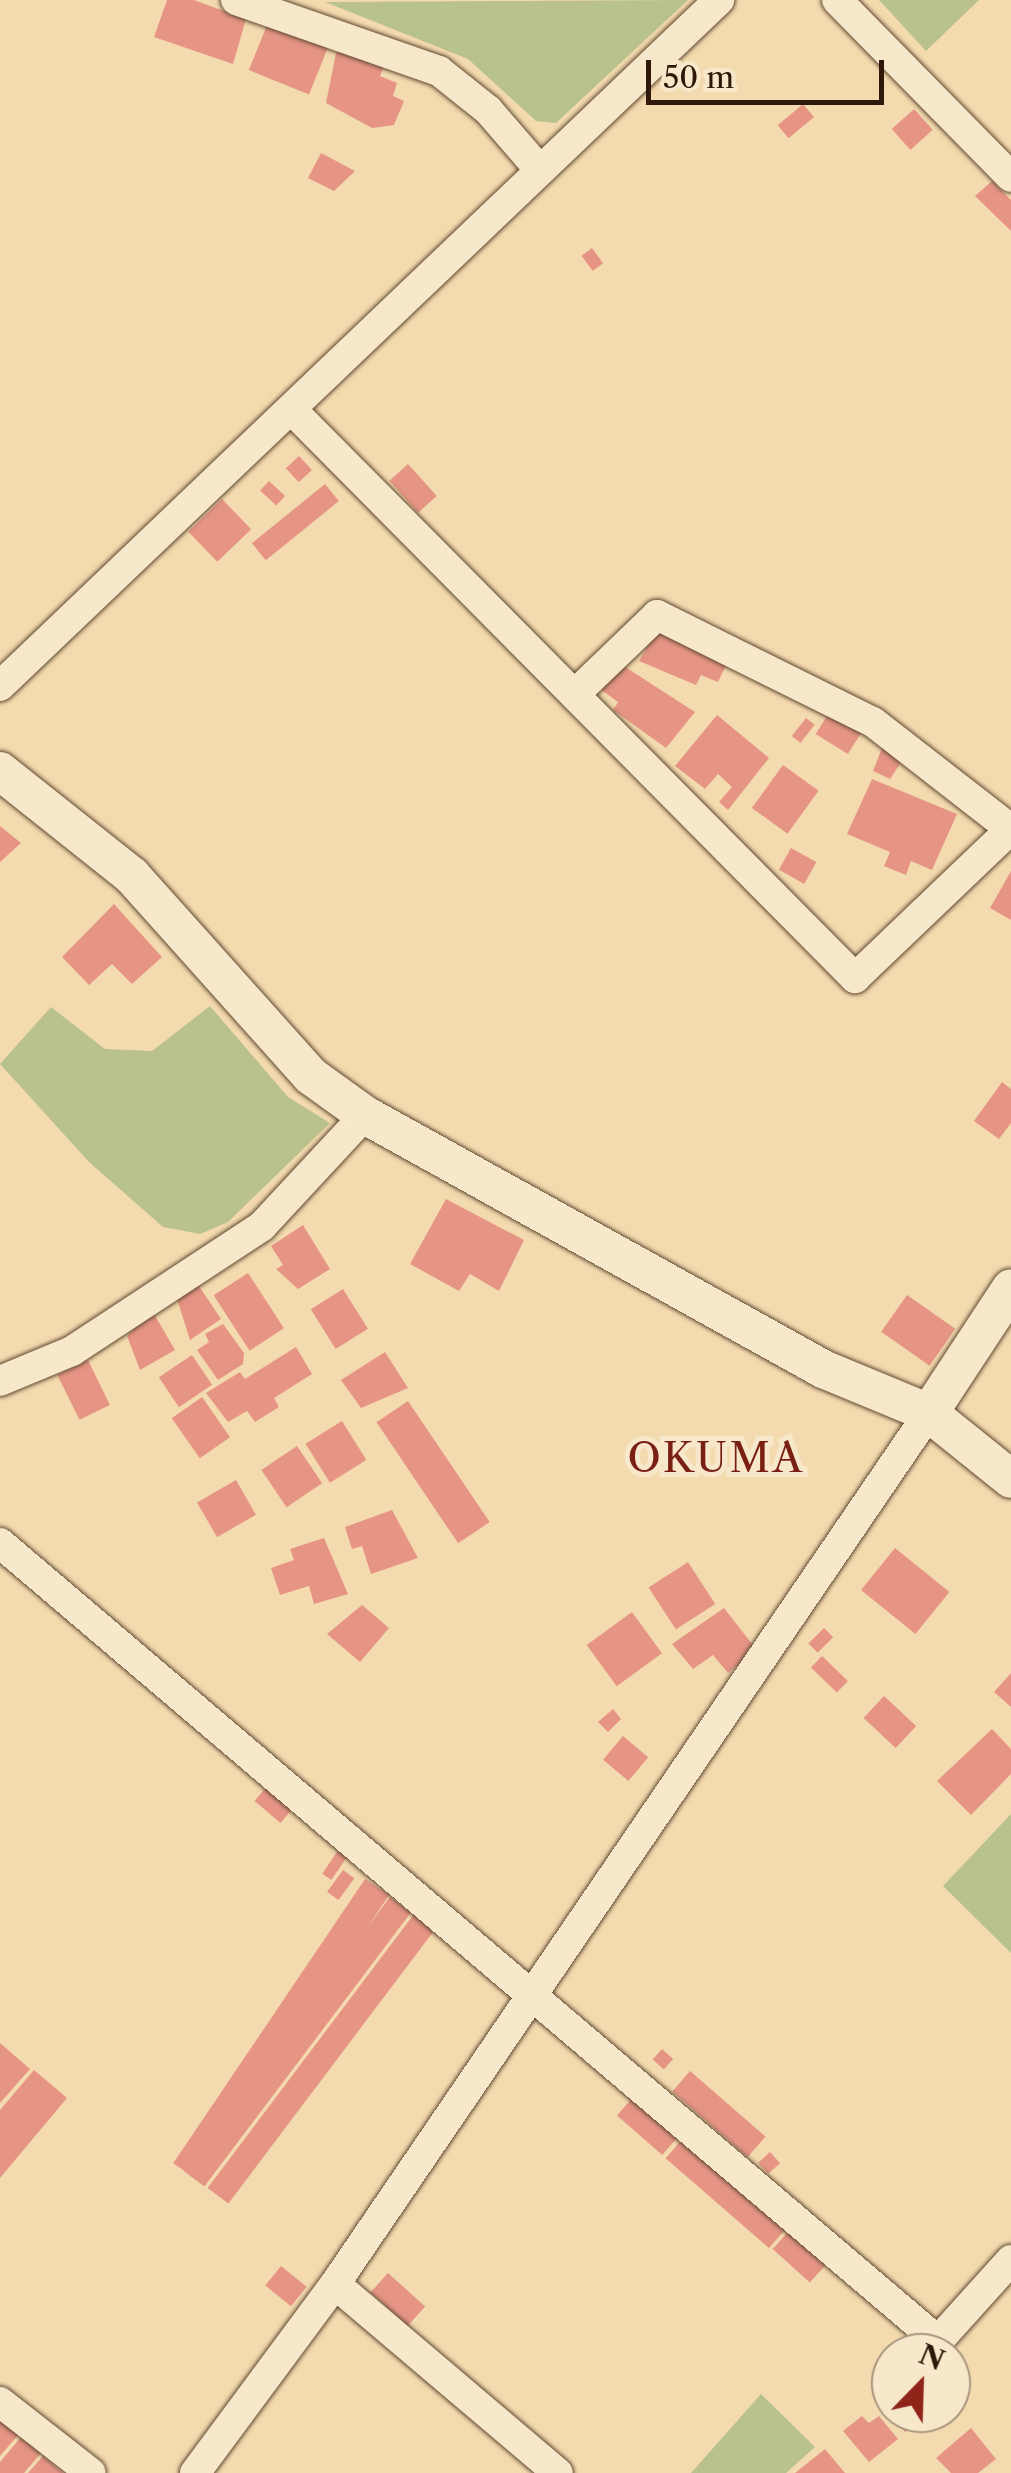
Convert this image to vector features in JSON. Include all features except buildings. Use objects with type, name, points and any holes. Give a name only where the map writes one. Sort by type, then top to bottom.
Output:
[{"type":"street","points":[[236,0],[438,71],[488,110],[538,168]]},
{"type":"street","points":[[0,686],[718,0]]},
{"type":"street","points":[[837,0],[1011,178]]},
{"type":"street","points":[[292,410],[856,978],[1010,828],[873,722],[657,615],[575,694]]},
{"type":"street","points":[[0,771],[132,876],[311,1076],[366,1115],[823,1369],[929,1412],[1011,1479]]},
{"type":"street","points":[[0,1381],[72,1351],[262,1226],[366,1115]]},
{"type":"street","points":[[195,2473],[335,2284],[533,1997],[1011,1288]]},
{"type":"street","points":[[0,1543],[938,2341],[1011,2260]]},
{"type":"street","points":[[335,2284],[558,2473]]},
{"type":"street","points":[[0,2402],[91,2473]]},
{"type":"green space","points":[[688,0],[556,123],[536,121],[468,59],[325,2]]},
{"type":"green space","points":[[879,0],[979,0],[926,51]]},
{"type":"green space","points":[[210,1006],[288,1097],[330,1123],[228,1222],[200,1234],[163,1227],[89,1162],[0,1064],[51,1007],[105,1049],[152,1051]]},
{"type":"green space","points":[[1011,1814],[1011,1953],[943,1886]]},
{"type":"green space","points":[[761,2394],[815,2447],[786,2473],[691,2473]]},
{"type":"district","name":"OKUMA","points":[[716,1458]]}]
